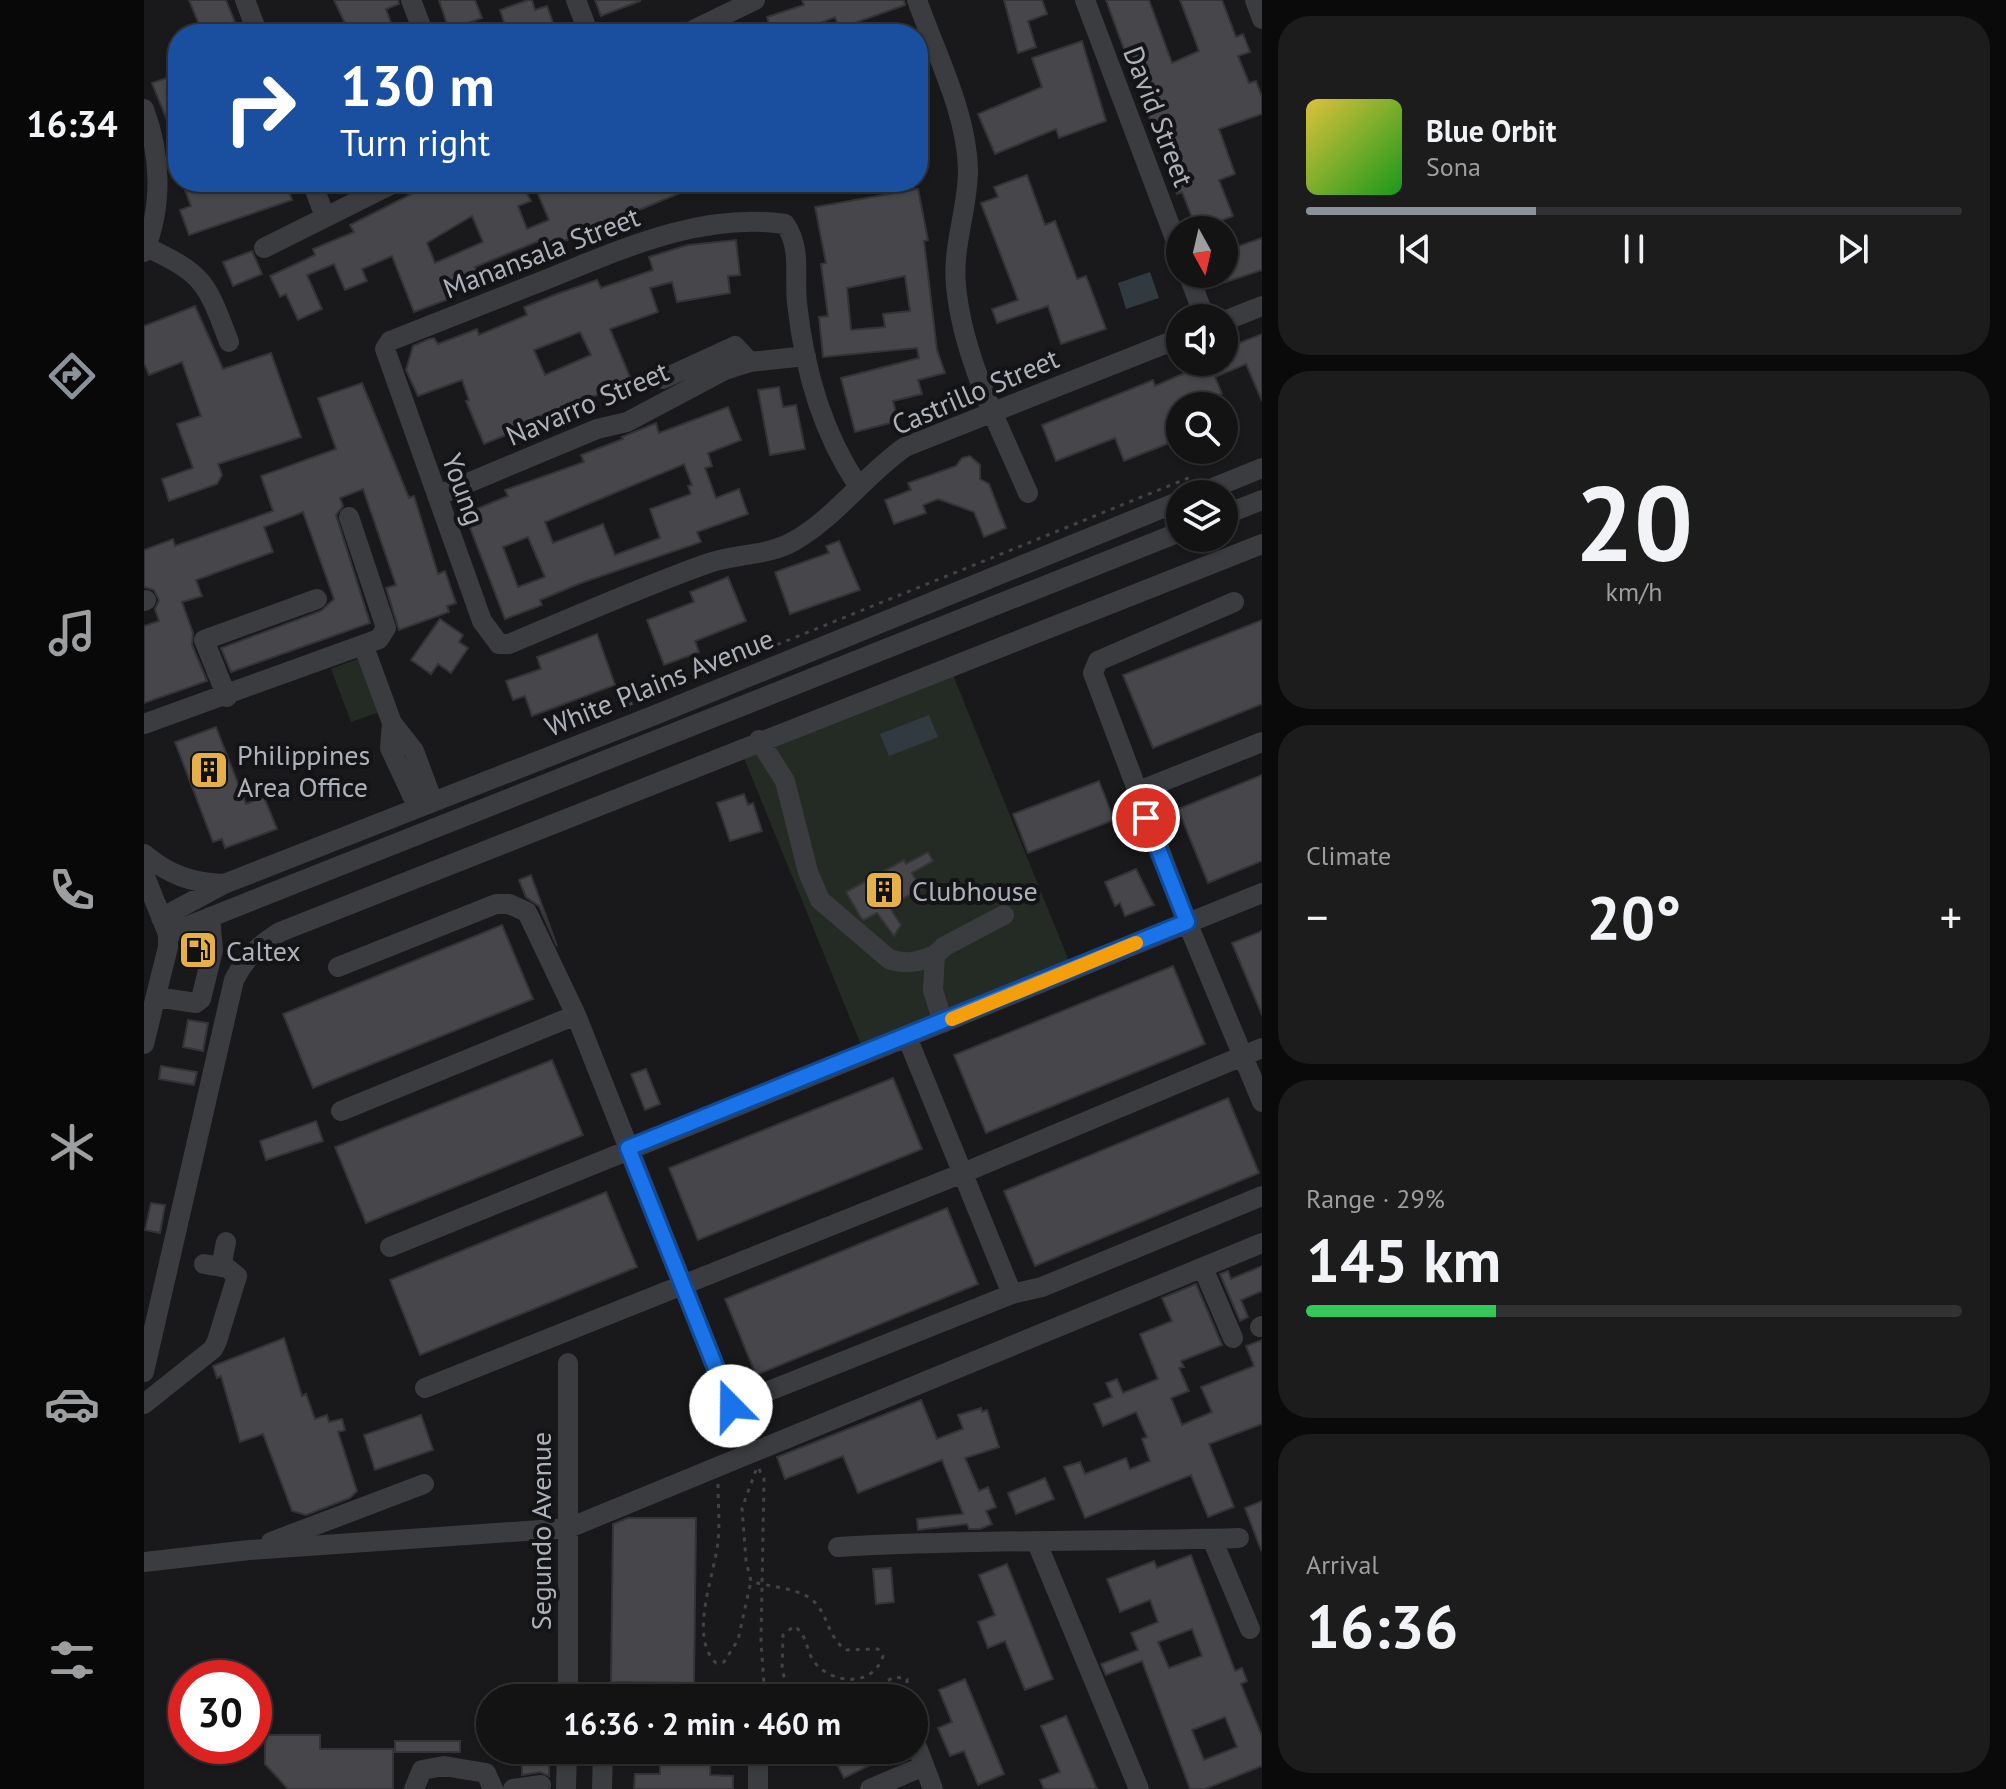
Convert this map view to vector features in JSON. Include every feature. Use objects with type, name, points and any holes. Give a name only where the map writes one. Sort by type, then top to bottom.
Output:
[{"type":"street","points":[[245,0],[254,24]]},
{"type":"street","points":[[411,0],[420,24]]},
{"type":"street","points":[[576,0],[585,24]]},
{"type":"street","points":[[917,0],[925,24]]},
{"type":"street","name":"David Street","points":[[1085,0],[1166,216]]},
{"type":"street","points":[[1255,0],[1262,19]]},
{"type":"street","points":[[704,24],[746,2]]},
{"type":"street","points":[[928,32],[965,138],[968,171],[957,244],[956,285],[976,371],[1028,493]]},
{"type":"street","points":[[144,109],[156,150],[158,172],[154,221],[145,249],[196,274],[210,292],[229,342]]},
{"type":"street","points":[[316,192],[325,217]]},
{"type":"street","points":[[264,248],[376,192]]},
{"type":"street","name":"Manansala Street","points":[[385,349],[390,341],[637,243],[691,227],[768,221],[785,224],[792,234],[796,251],[797,301],[806,356],[826,428],[857,484]]},
{"type":"street","points":[[1238,315],[1262,306]]},
{"type":"street","name":"Castrillo Street","points":[[499,644],[509,644],[710,562],[752,557],[791,543],[813,529],[857,484],[905,447],[1166,344]]},
{"type":"street","points":[[663,379],[735,346],[750,362]]},
{"type":"street","name":"Young","points":[[385,349],[482,621],[499,644]]},
{"type":"street","name":"Navarro Street","points":[[437,496],[597,429],[627,422],[725,370],[750,362],[806,356]]},
{"type":"street","points":[[1217,480],[1262,468]]},
{"type":"street","points":[[1238,509],[1262,500]]},
{"type":"street","name":"White Plains Avenue","points":[[164,926],[224,884],[655,715],[1166,507]]},
{"type":"street","points":[[144,724],[227,697],[379,639],[386,628],[349,517]]},
{"type":"street","name":"White Plains Avenue","points":[[164,926],[210,917],[1166,538]]},
{"type":"street","points":[[144,1372],[234,980],[246,957],[280,932],[759,740],[1262,544]]},
{"type":"street","points":[[227,697],[204,640],[317,599]]},
{"type":"street","points":[[1234,602],[1098,661],[1093,673],[1187,922],[1252,1052],[1262,1102]]},
{"type":"street","points":[[364,647],[392,723],[414,751],[425,805]]},
{"type":"street","points":[[655,715],[665,738]]},
{"type":"street","points":[[759,740],[785,781],[808,872],[820,900],[889,959],[901,963],[920,961],[1004,915]]},
{"type":"street","points":[[1136,792],[1262,742]]},
{"type":"street","points":[[144,854],[186,880],[224,884]]},
{"type":"street","points":[[144,874],[164,926],[156,997],[145,1035]]},
{"type":"street","points":[[390,1247],[1262,893]]},
{"type":"street","points":[[338,967],[496,904],[509,904],[527,912],[576,1015],[731,1406],[1012,1294],[1042,1287],[1262,1196]]},
{"type":"street","points":[[156,997],[196,1003],[201,999],[213,950],[210,917]]},
{"type":"street","points":[[935,955],[933,990],[943,1023]]},
{"type":"street","points":[[341,1111],[576,1015]]},
{"type":"street","points":[[907,1037],[1012,1294]]},
{"type":"street","points":[[425,1388],[681,1283],[963,1173],[1252,1052]]},
{"type":"street","points":[[144,1404],[213,1349],[237,1282],[233,1271],[212,1266],[226,1242]]},
{"type":"street","points":[[144,1562],[249,1550],[569,1528],[1262,1243]]},
{"type":"street","points":[[1203,1268],[1233,1338]]},
{"type":"street","name":"Segundo Avenue","points":[[568,1363],[568,1684]]},
{"type":"street","points":[[249,1550],[424,1484]]},
{"type":"street","points":[[838,1547],[935,1541],[1037,1543],[1239,1538]]},
{"type":"street","points":[[1212,1539],[1250,1629]]},
{"type":"street","points":[[1037,1543],[1139,1789]]},
{"type":"street","points":[[566,1789],[567,1764]]},
{"type":"street","points":[[602,1789],[603,1764]]},
{"type":"street","points":[[758,1764],[758,1789]]},
{"type":"street","points":[[414,1789],[422,1770],[444,1766],[486,1773],[493,1789]]},
{"type":"street","points":[[870,1789],[924,1766],[933,1789]]},
{"type":"street","points":[[513,1789],[541,1785]]},
{"type":"path","points":[[561,732],[1166,497]]},
{"type":"path","points":[[718,1484],[719,1539],[706,1595],[704,1637],[708,1656],[716,1663],[724,1662],[738,1640],[751,1581],[746,1561],[742,1508],[757,1466],[764,1479],[765,1684]]},
{"type":"path","points":[[751,1581],[807,1597],[818,1606],[826,1627],[845,1650],[878,1649],[883,1656],[880,1666],[870,1676],[853,1681],[840,1678],[816,1664],[804,1632],[794,1626],[783,1635],[781,1652],[788,1684]]},
{"type":"shaded area","points":[[1150,272],[1159,298],[1126,309],[1118,283]]},
{"type":"shaded area","points":[[365,656],[385,710],[351,722],[331,669]]},
{"type":"shaded area","points":[[953,675],[1069,961],[861,1045],[744,758]]},
{"type":"shaded area","points":[[929,715],[938,737],[889,756],[880,734]]},
{"type":"building","points":[[189,0],[226,0],[236,24],[199,24]]},
{"type":"building","points":[[334,0],[398,0],[399,4],[386,9],[391,24],[345,24]]},
{"type":"building","points":[[439,0],[475,0],[482,18],[466,24],[447,24]]},
{"type":"building","points":[[532,0],[535,10],[547,6],[553,24],[505,24],[500,10]]},
{"type":"building","points":[[595,0],[640,0],[640,1],[601,16]]},
{"type":"building","points":[[802,0],[904,0],[905,5],[854,24],[838,24],[835,17],[817,24],[769,24],[767,17],[804,5]]},
{"type":"building","points":[[1004,0],[1042,0],[1047,14],[1028,21],[1036,47],[1018,53]]},
{"type":"building","points":[[1106,0],[1149,0],[1172,63],[1199,51],[1180,0],[1222,0],[1236,37],[1243,34],[1250,52],[1238,56],[1249,83],[1256,81],[1262,97],[1262,114],[1219,129],[1235,174],[1219,180],[1233,216],[1191,216],[1182,192],[1177,194]]},
{"type":"building","points":[[1082,41],[1106,121],[1059,138],[1056,129],[995,154],[978,114],[1042,87],[1032,58]]},
{"type":"building","points":[[168,77],[168,123],[152,83]]},
{"type":"building","points":[[1027,175],[1045,225],[1055,221],[1077,279],[1086,276],[1106,329],[1061,344],[1048,306],[997,323],[992,309],[1018,300],[981,203],[998,197],[994,187]]},
{"type":"building","points":[[186,192],[289,192],[292,200],[189,235],[180,210],[191,206]]},
{"type":"building","points":[[415,192],[526,192],[531,201],[518,206],[527,229],[549,220],[537,192],[682,192],[545,249],[541,240],[475,267],[480,277],[446,292],[449,299],[414,312],[392,256],[362,269],[367,281],[345,290],[334,264],[307,275],[322,309],[298,320],[286,294],[280,297],[270,276],[315,255],[313,249],[354,232],[350,225]],"holes":[[[472,216],[483,242],[435,263],[427,243]]]},
{"type":"building","points":[[901,192],[919,192],[928,240],[924,241],[937,350],[945,373],[918,380],[922,394],[893,401],[898,421],[855,432],[841,378],[919,358],[917,348],[823,357],[819,317],[828,316],[821,264],[826,263],[815,207]],"holes":[[[905,276],[910,311],[883,314],[885,327],[851,330],[847,288]]]},
{"type":"building","points":[[1262,238],[1262,270],[1238,278],[1238,246]]},
{"type":"building","points":[[736,240],[740,275],[728,276],[730,293],[677,302],[672,282],[650,288],[658,312],[610,329],[632,382],[516,425],[518,430],[484,444],[466,401],[469,400],[462,380],[418,396],[406,370],[413,346],[434,338],[438,344],[477,329],[479,335],[527,315],[524,307],[557,294],[597,280],[601,288],[653,270],[649,257],[688,245]],"holes":[[[580,332],[591,355],[545,375],[534,350]]]},
{"type":"building","points":[[252,251],[262,274],[233,286],[223,262]]},
{"type":"building","points":[[195,306],[223,369],[271,353],[301,437],[218,464],[222,475],[217,484],[169,501],[162,479],[193,468],[177,424],[201,416],[182,362],[149,375],[144,363],[144,326]]},
{"type":"building","points":[[1262,334],[1262,401],[1246,364],[1238,367],[1238,343]]},
{"type":"building","points":[[1178,376],[1217,376],[1215,377],[1221,392],[1166,392],[1166,444],[1124,461],[1115,438],[1056,461],[1042,425],[1153,380],[1155,386]]},
{"type":"building","points":[[362,383],[409,498],[414,496],[438,574],[445,571],[456,603],[447,606],[449,612],[399,630],[386,588],[396,585],[363,489],[340,498],[343,506],[336,515],[370,623],[231,672],[221,648],[321,611],[334,599],[303,512],[264,527],[273,552],[196,580],[202,596],[182,602],[193,633],[192,645],[207,681],[144,703],[144,626],[159,621],[155,609],[159,600],[154,590],[144,587],[144,550],[173,539],[175,546],[273,511],[261,476],[336,449],[318,398]]},
{"type":"building","points":[[779,387],[783,407],[796,405],[805,449],[770,455],[758,390]]},
{"type":"building","points":[[728,407],[741,440],[708,453],[712,466],[705,468],[716,498],[739,489],[748,514],[697,532],[701,542],[581,583],[540,600],[542,605],[505,619],[469,525],[479,522],[474,510],[508,496],[505,490],[584,462],[581,455],[622,437],[656,423],[659,433]],"holes":[[[684,464],[692,485],[688,486],[691,494],[650,509],[660,538],[615,555],[603,524],[553,543],[545,522]],[[528,537],[545,577],[518,587],[503,547]]]},
{"type":"building","points":[[970,456],[980,465],[980,479],[989,484],[1006,528],[984,537],[974,512],[938,499],[923,505],[926,513],[894,524],[885,500],[911,490],[908,483],[956,466],[962,458]]},
{"type":"building","points":[[839,541],[860,590],[790,614],[775,572],[829,553],[826,546]]},
{"type":"building","points":[[728,577],[746,621],[695,641],[699,652],[664,665],[647,620],[694,602],[690,592]]},
{"type":"building","points":[[440,619],[463,635],[459,642],[468,648],[451,673],[438,664],[431,674],[411,660]]},
{"type":"building","points":[[1262,620],[1262,704],[1153,748],[1123,675]]},
{"type":"building","points":[[597,634],[615,685],[532,716],[525,696],[513,700],[506,681],[541,669],[537,657]]},
{"type":"building","name":"Philippines Area Office","points":[[216,727],[246,804],[264,797],[277,829],[225,848],[222,839],[213,842],[175,742]]},
{"type":"building","points":[[1262,775],[1262,861],[1208,883],[1178,809]]},
{"type":"building","points":[[1099,781],[1114,820],[1028,853],[1013,814]]},
{"type":"building","points":[[744,794],[748,805],[753,803],[762,831],[730,841],[717,803]]},
{"type":"building","name":"Clubhouse","points":[[928,852],[933,861],[912,873],[921,889],[889,906],[901,925],[894,936],[877,913],[864,920],[861,918],[846,892],[904,860],[906,864]]},
{"type":"building","points":[[1136,869],[1154,905],[1125,916],[1120,903],[1115,906],[1105,882]]},
{"type":"building","points":[[531,875],[557,946],[539,906],[526,897],[519,880]]},
{"type":"building","points":[[502,925],[533,999],[313,1088],[283,1014]]},
{"type":"building","points":[[1262,931],[1262,1015],[1232,943]]},
{"type":"building","points":[[1173,966],[1205,1044],[986,1133],[954,1055]]},
{"type":"building","points":[[188,1020],[208,1023],[203,1051],[183,1047]]},
{"type":"building","points":[[552,1060],[583,1135],[366,1223],[335,1147]]},
{"type":"building","points":[[161,1066],[197,1072],[194,1085],[159,1079]]},
{"type":"building","points":[[646,1069],[660,1104],[645,1110],[631,1074]]},
{"type":"building","points":[[893,1078],[922,1149],[698,1240],[669,1168]]},
{"type":"building","points":[[1228,1098],[1259,1173],[1035,1266],[1004,1191]]},
{"type":"building","points":[[316,1121],[323,1141],[266,1160],[260,1141]]},
{"type":"building","points":[[606,1192],[637,1267],[420,1355],[390,1280]]},
{"type":"building","points":[[151,1203],[165,1205],[160,1233],[145,1230]]},
{"type":"building","points":[[947,1208],[978,1284],[756,1375],[725,1299]]},
{"type":"building","points":[[1262,1266],[1262,1291],[1241,1300],[1248,1317],[1240,1321],[1220,1274],[1228,1271],[1231,1279]]},
{"type":"building","points":[[1196,1284],[1222,1345],[1181,1361],[1184,1367],[1179,1368],[1189,1391],[1171,1398],[1182,1425],[1212,1412],[1201,1387],[1254,1366],[1246,1346],[1262,1340],[1262,1424],[1209,1444],[1234,1507],[1208,1517],[1191,1475],[1085,1518],[1064,1467],[1080,1462],[1085,1474],[1126,1458],[1130,1469],[1150,1461],[1142,1439],[1147,1437],[1136,1412],[1103,1426],[1094,1404],[1112,1397],[1106,1383],[1117,1379],[1123,1393],[1158,1379],[1140,1334],[1172,1321],[1162,1298]]},
{"type":"building","points":[[284,1338],[302,1396],[306,1394],[315,1419],[327,1415],[329,1422],[342,1419],[345,1430],[338,1432],[357,1491],[350,1498],[306,1515],[292,1511],[263,1434],[240,1442],[221,1376],[217,1378],[213,1366]]},
{"type":"building","points":[[921,1400],[937,1439],[963,1429],[958,1415],[981,1408],[982,1412],[987,1410],[999,1447],[965,1458],[979,1491],[988,1487],[996,1507],[986,1511],[992,1524],[980,1529],[969,1529],[967,1524],[918,1530],[917,1519],[963,1514],[942,1460],[858,1493],[843,1456],[785,1479],[777,1457]]},
{"type":"building","points":[[421,1415],[433,1450],[375,1470],[364,1435]]},
{"type":"building","points":[[1045,1478],[1054,1499],[1016,1514],[1008,1493]]},
{"type":"building","points":[[1262,1501],[1262,1549],[1261,1550],[1245,1508]]},
{"type":"building","points":[[628,1518],[696,1518],[694,1683],[611,1682],[613,1524]]},
{"type":"building","points":[[1191,1555],[1235,1671],[1242,1668],[1247,1681],[1241,1684],[1262,1736],[1262,1766],[1205,1789],[1190,1789],[1142,1661],[1106,1675],[1101,1664],[1138,1650],[1131,1633],[1158,1622],[1150,1600],[1120,1612],[1107,1579],[1154,1561],[1157,1568]],"holes":[[[1192,1629],[1202,1656],[1169,1668],[1158,1642]],[[1225,1717],[1237,1747],[1204,1760],[1192,1730]]]},
{"type":"building","points":[[1007,1564],[1053,1679],[1025,1690],[1005,1641],[988,1648],[978,1622],[995,1615],[979,1575]]},
{"type":"building","points":[[891,1568],[894,1602],[876,1604],[873,1569]]},
{"type":"building","points":[[965,1679],[1004,1774],[978,1785],[964,1751],[950,1756],[938,1728],[952,1722],[939,1690]]},
{"type":"building","points":[[1066,1716],[1097,1789],[1044,1789],[1040,1780],[1060,1772],[1041,1726]]},
{"type":"building","points":[[272,1735],[320,1735],[320,1749],[393,1749],[393,1789],[288,1789],[265,1764],[272,1764]]},
{"type":"building","points":[[395,1741],[460,1741],[460,1752],[395,1752]]},
{"type":"building","points":[[522,1764],[549,1764],[549,1776],[540,1772],[522,1775]]},
{"type":"building","points":[[660,1764],[710,1764],[710,1775],[733,1776],[733,1789],[634,1789],[635,1774],[660,1774]]},
{"type":"building","points":[[837,1764],[872,1764],[844,1778]]},
{"type":"slow traffic","points":[[952,1019],[1136,943]]},
{"type":"place","name":"Philippines Area Office","points":[[209,770]]},
{"type":"place","name":"Clubhouse","points":[[884,890]]},
{"type":"place","name":"Caltex","points":[[198,950]]},
{"type":"route","points":[[731,1406],[628,1148],[1187,922],[1146,818]]}]
